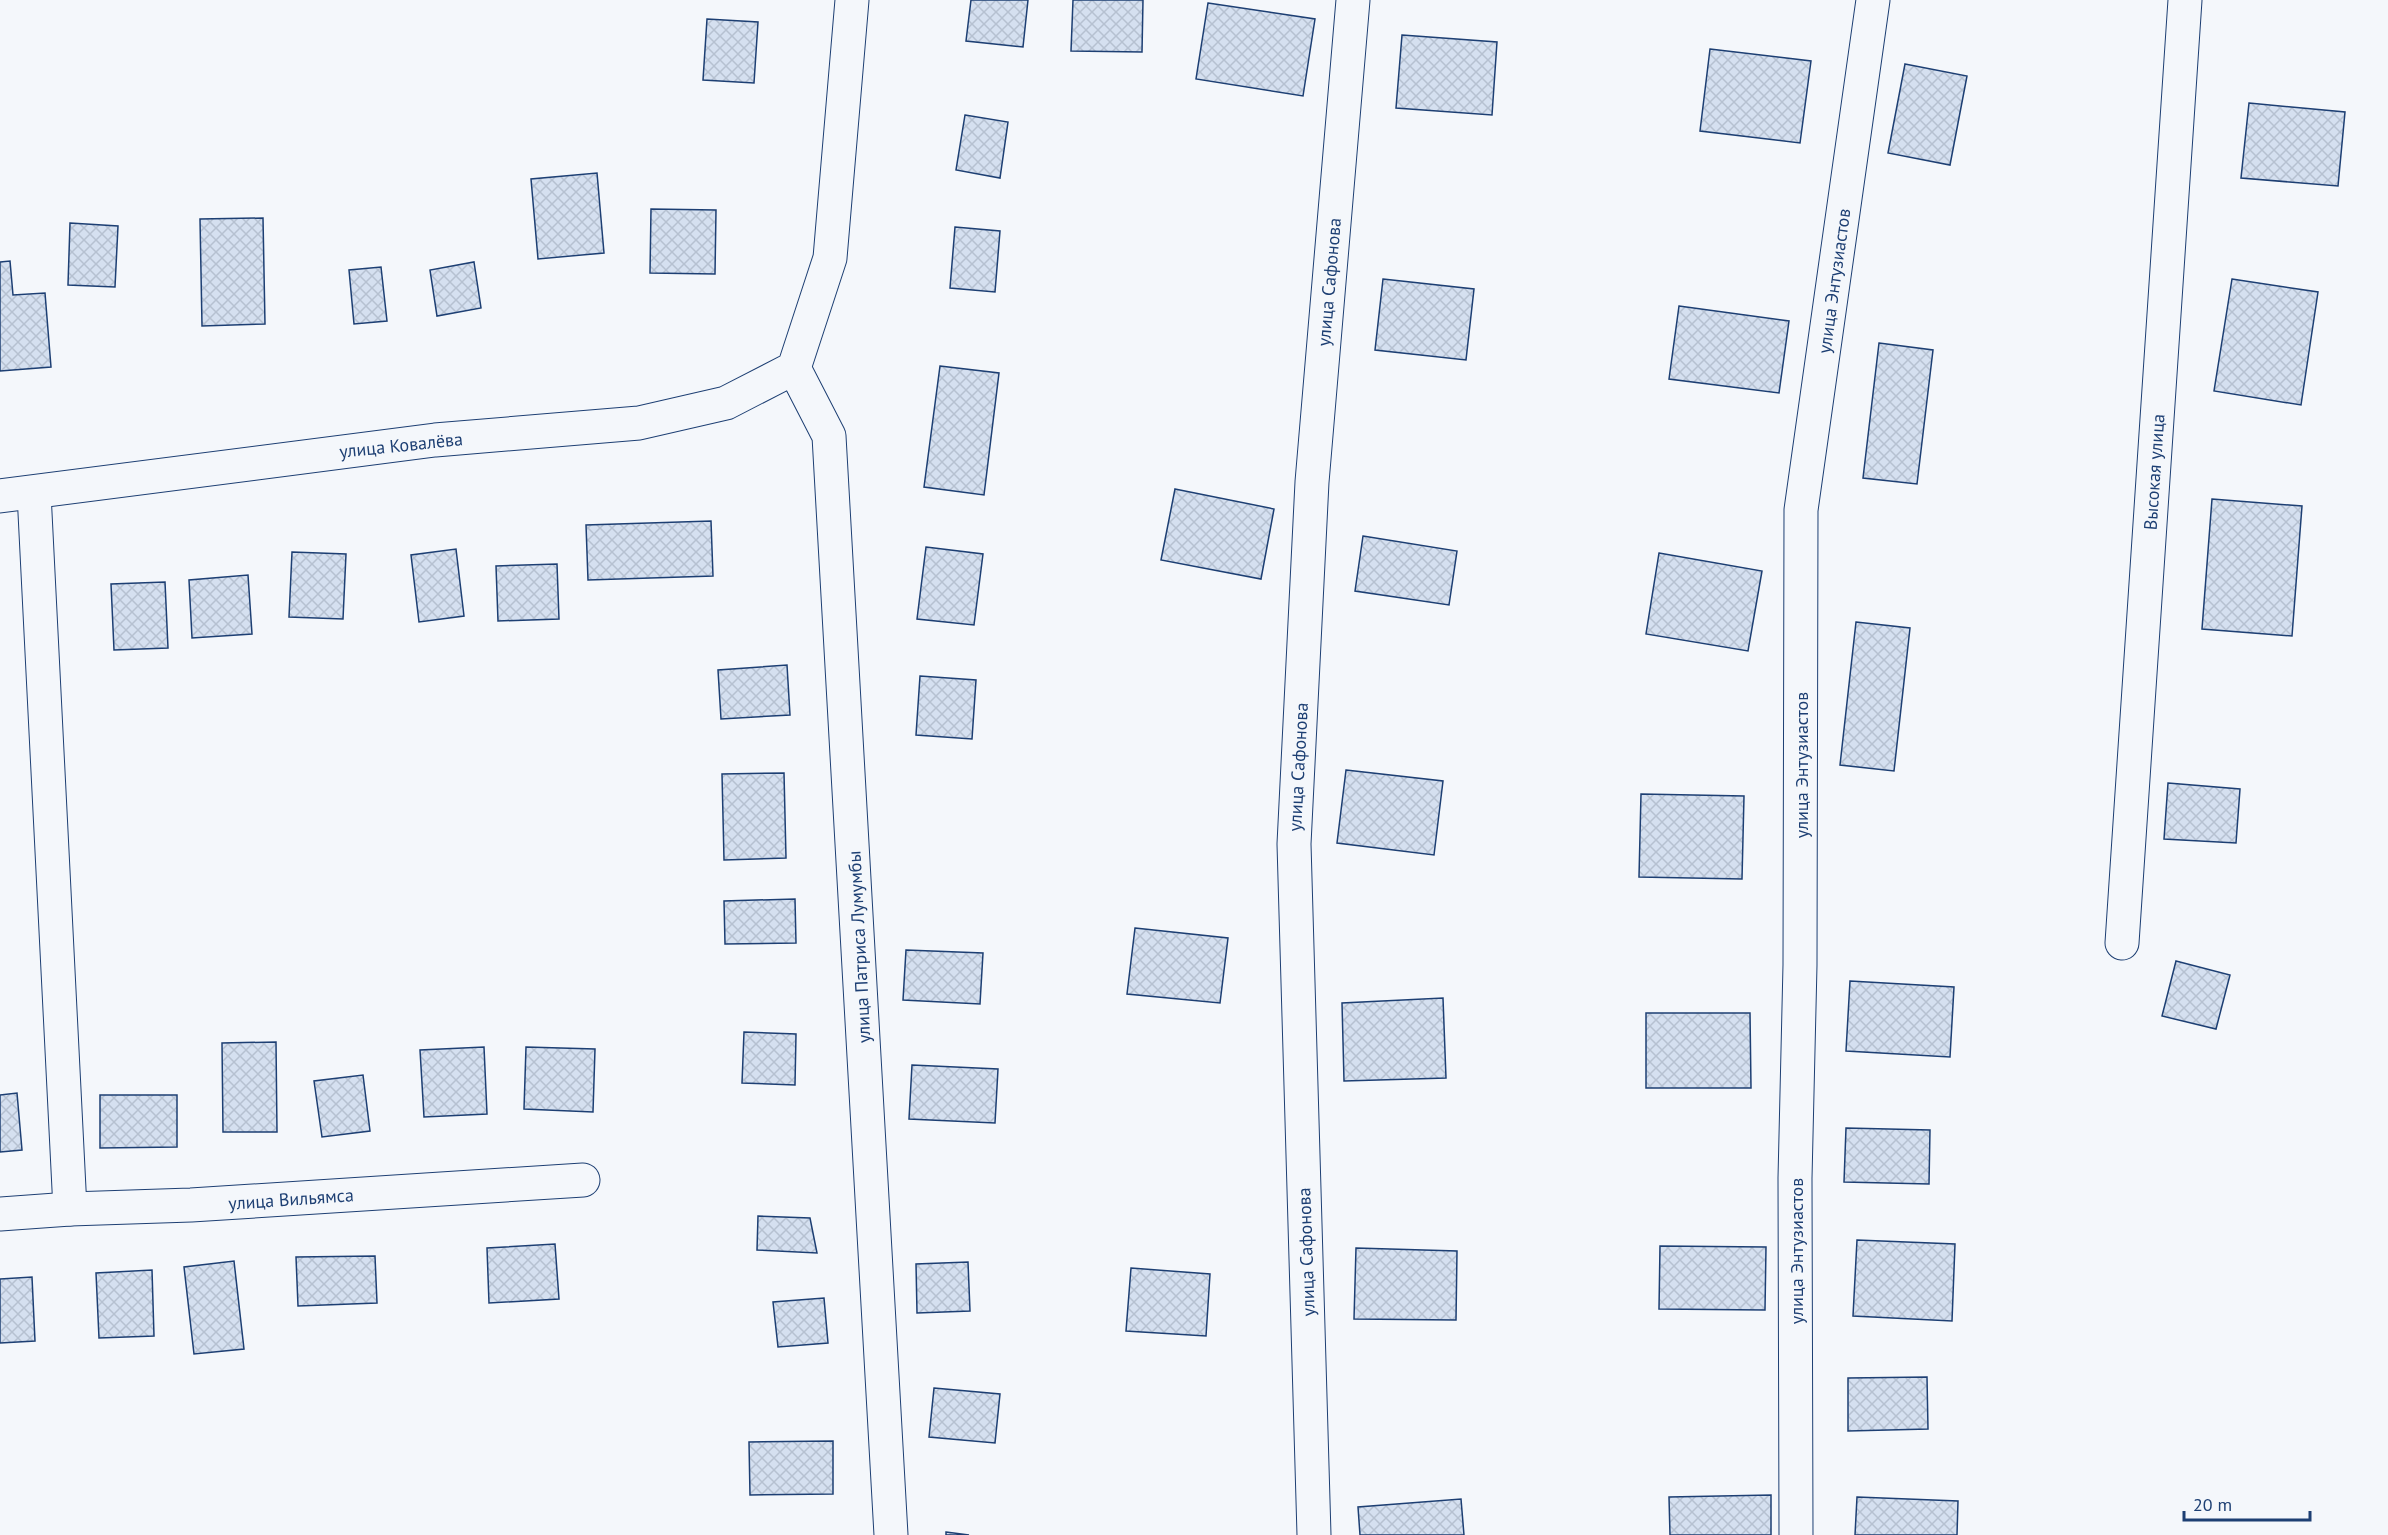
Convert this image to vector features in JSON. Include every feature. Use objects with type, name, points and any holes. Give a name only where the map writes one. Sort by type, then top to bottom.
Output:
[{"type":"street","points":[[794,368],[830,258],[852,0]]},
{"type":"street","name":"улица Сафонова","points":[[1314,1535],[1294,844],[1312,482],[1353,0]]},
{"type":"street","name":"улица Энтузиастов","points":[[1796,1535],[1801,510],[1873,0]]},
{"type":"street","name":"Высокая улица","points":[[2122,943],[2185,0]]},
{"type":"street","name":"улица Ковалёва","points":[[0,496],[435,440],[639,423],[726,403],[794,368]]},
{"type":"street","name":"улица Патриса Лумумбы","points":[[794,368],[829,436],[891,1535]]},
{"type":"street","points":[[34,493],[70,1209]]},
{"type":"street","name":"улица Вильямса","points":[[0,1214],[191,1205],[582,1180]]},
{"type":"building","points":[[971,0],[1028,0],[1023,47],[966,41]]},
{"type":"building","points":[[1073,0],[1143,0],[1142,52],[1071,51]]},
{"type":"building","points":[[1208,3],[1315,19],[1303,96],[1196,79]]},
{"type":"building","points":[[707,19],[758,22],[754,83],[703,80]]},
{"type":"building","points":[[1402,35],[1497,42],[1492,115],[1396,108]]},
{"type":"building","points":[[1710,49],[1811,61],[1800,143],[1700,131]]},
{"type":"building","points":[[1905,64],[1967,76],[1950,165],[1888,153]]},
{"type":"building","points":[[2249,103],[2345,112],[2338,186],[2241,178]]},
{"type":"building","points":[[965,115],[1008,122],[1000,178],[956,170]]},
{"type":"building","points":[[597,173],[604,253],[538,259],[531,179]]},
{"type":"building","points":[[651,209],[716,210],[715,274],[650,273]]},
{"type":"building","points":[[263,218],[265,324],[202,326],[200,219]]},
{"type":"building","points":[[70,223],[118,226],[115,287],[68,285]]},
{"type":"building","points":[[955,227],[1000,231],[995,292],[950,288]]},
{"type":"building","points":[[10,261],[13,295],[45,293],[51,367],[0,371],[0,262]]},
{"type":"building","points":[[474,262],[481,308],[437,316],[430,270]]},
{"type":"building","points":[[381,267],[387,321],[354,324],[349,270]]},
{"type":"building","points":[[1383,279],[1474,289],[1466,360],[1375,350]]},
{"type":"building","points":[[2232,279],[2318,292],[2301,405],[2214,391]]},
{"type":"building","points":[[1679,306],[1789,321],[1779,393],[1669,379]]},
{"type":"building","points":[[1879,343],[1933,350],[1917,484],[1863,478]]},
{"type":"building","points":[[940,366],[999,373],[984,495],[924,487]]},
{"type":"building","points":[[1175,489],[1274,509],[1261,579],[1161,560]]},
{"type":"building","points":[[2212,499],[2302,506],[2292,636],[2202,629]]},
{"type":"building","points":[[711,521],[713,576],[588,580],[586,525]]},
{"type":"building","points":[[1363,536],[1457,551],[1449,605],[1355,591]]},
{"type":"building","points":[[926,547],[983,554],[974,625],[917,619]]},
{"type":"building","points":[[456,549],[464,616],[419,622],[411,555]]},
{"type":"building","points":[[292,552],[346,554],[343,619],[289,617]]},
{"type":"building","points":[[1659,553],[1762,571],[1748,651],[1646,634]]},
{"type":"building","points":[[557,564],[559,619],[498,621],[496,566]]},
{"type":"building","points":[[248,575],[252,634],[192,638],[189,580]]},
{"type":"building","points":[[165,582],[168,648],[114,650],[111,584]]},
{"type":"building","points":[[1856,622],[1910,628],[1894,771],[1840,765]]},
{"type":"building","points":[[787,665],[790,715],[721,719],[718,670]]},
{"type":"building","points":[[920,676],[976,680],[972,739],[916,735]]},
{"type":"building","points":[[1346,770],[1443,781],[1434,855],[1337,843]]},
{"type":"building","points":[[784,773],[786,858],[724,860],[722,774]]},
{"type":"building","points":[[2168,783],[2240,789],[2236,843],[2164,839]]},
{"type":"building","points":[[1641,794],[1744,796],[1742,879],[1639,877]]},
{"type":"building","points":[[795,899],[796,943],[725,944],[724,901]]},
{"type":"building","points":[[1135,928],[1228,938],[1220,1003],[1127,994]]},
{"type":"building","points":[[906,950],[983,953],[980,1004],[903,1000]]},
{"type":"building","points":[[2176,961],[2230,975],[2216,1029],[2162,1016]]},
{"type":"building","points":[[1850,981],[1954,987],[1950,1057],[1846,1051]]},
{"type":"building","points":[[1443,998],[1446,1078],[1344,1081],[1342,1003]]},
{"type":"building","points":[[1646,1013],[1750,1013],[1751,1088],[1646,1088]]},
{"type":"building","points":[[744,1032],[796,1034],[795,1085],[742,1083]]},
{"type":"building","points":[[276,1042],[277,1132],[223,1132],[222,1043]]},
{"type":"building","points":[[484,1047],[487,1114],[424,1117],[420,1050]]},
{"type":"building","points":[[526,1047],[595,1049],[593,1112],[524,1109]]},
{"type":"building","points":[[912,1065],[998,1069],[995,1123],[909,1119]]},
{"type":"building","points":[[363,1075],[370,1131],[322,1137],[314,1081]]},
{"type":"building","points":[[17,1093],[22,1150],[0,1152],[0,1095]]},
{"type":"building","points":[[100,1095],[177,1095],[177,1147],[100,1148]]},
{"type":"building","points":[[1846,1128],[1930,1130],[1929,1184],[1844,1182]]},
{"type":"building","points":[[758,1216],[810,1218],[817,1253],[757,1250]]},
{"type":"building","points":[[1857,1240],[1955,1244],[1952,1321],[1853,1316]]},
{"type":"building","points":[[555,1244],[559,1299],[489,1303],[487,1248]]},
{"type":"building","points":[[1660,1246],[1766,1247],[1765,1310],[1659,1309]]},
{"type":"building","points":[[1356,1248],[1457,1251],[1456,1320],[1354,1319]]},
{"type":"building","points":[[375,1256],[377,1303],[298,1306],[296,1257]]},
{"type":"building","points":[[234,1261],[244,1349],[194,1354],[184,1267]]},
{"type":"building","points":[[968,1262],[970,1311],[917,1313],[916,1264]]},
{"type":"building","points":[[1131,1268],[1210,1274],[1206,1336],[1126,1331]]},
{"type":"building","points":[[152,1270],[154,1336],[99,1338],[96,1273]]},
{"type":"building","points":[[32,1277],[35,1341],[0,1343],[0,1279]]},
{"type":"building","points":[[824,1298],[828,1343],[778,1347],[773,1302]]},
{"type":"building","points":[[1927,1377],[1928,1429],[1848,1431],[1848,1378]]},
{"type":"building","points":[[934,1388],[1000,1394],[995,1443],[929,1437]]},
{"type":"building","points":[[833,1441],[833,1494],[750,1495],[749,1442]]},
{"type":"building","points":[[1771,1495],[1771,1535],[1670,1535],[1669,1497]]},
{"type":"building","points":[[1857,1497],[1958,1501],[1957,1535],[1855,1535]]},
{"type":"building","points":[[1461,1499],[1464,1535],[1360,1535],[1358,1507]]},
{"type":"building","points":[[946,1532],[969,1535],[946,1535]]}]
